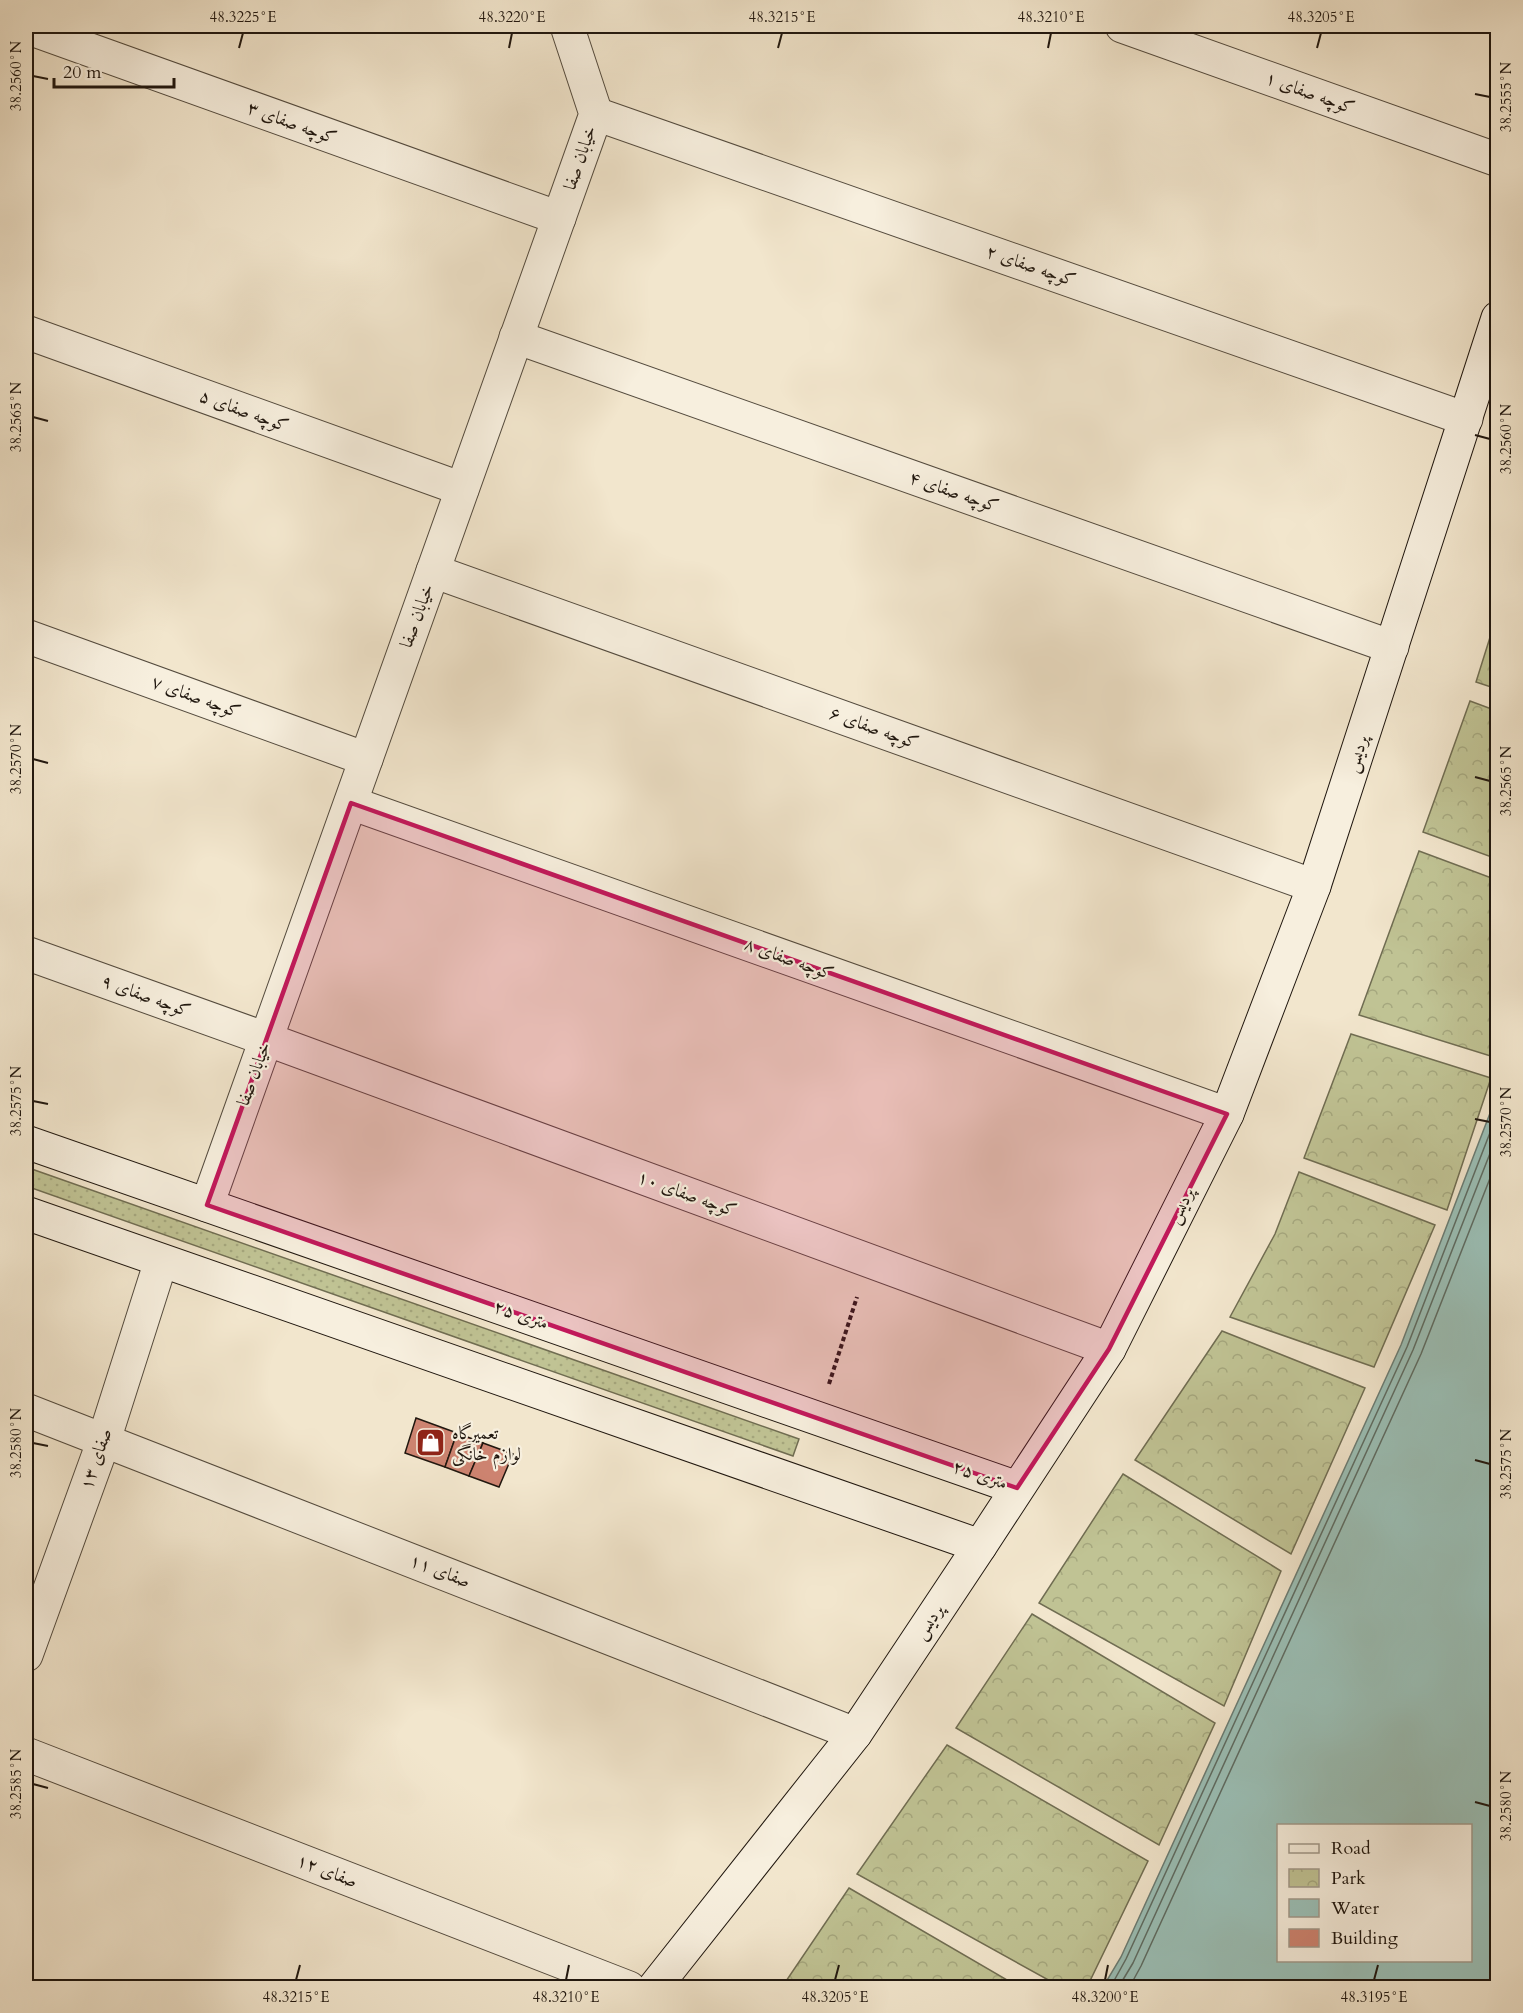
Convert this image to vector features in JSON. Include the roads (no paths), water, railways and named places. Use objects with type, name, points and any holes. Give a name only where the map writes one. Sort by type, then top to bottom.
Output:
[{"type":"street","name":"خیابان صفا","points":[[207,1205],[596,114],[567,26]]},
{"type":"street","name":"کوچه صفای ۱","points":[[1122,26],[1497,160]]},
{"type":"street","name":"کوچه صفای ۳","points":[[26,27],[559,218]]},
{"type":"street","name":"کوچه صفای ۲","points":[[596,114],[1466,418]]},
{"type":"street","name":"پردیس","points":[[654,1988],[855,1734],[1109,1348],[1227,1114],[1314,886],[1497,318]]},
{"type":"street","name":"کوچه صفای ۵","points":[[26,332],[462,489]]},
{"type":"street","name":"کوچه صفای ۴","points":[[516,337],[1392,647]]},
{"type":"street","name":"کوچه صفای ۶","points":[[433,571],[1314,886]]},
{"type":"street","name":"کوچه صفای ۷","points":[[26,636],[366,759]]},
{"type":"street","name":"کوچه صفای ۸","points":[[351,803],[1227,1114]]},
{"type":"street","name":"کوچه صفای ۹","points":[[26,953],[266,1039]]},
{"type":"street","name":"کوچه صفای ۱۰","points":[[266,1039],[1109,1348]]},
{"type":"street","name":"۲۵ متری","points":[[26,1142],[1017,1488]]},
{"type":"street","points":[[26,1213],[980,1546]]},
{"type":"street","name":"صفای ۱۳","points":[[26,1655],[104,1440],[161,1261]]},
{"type":"street","name":"صفای ۱۱","points":[[26,1410],[855,1734]]},
{"type":"street","name":"صفای ۱۲","points":[[26,1754],[629,1988]]},
{"type":"water","points":[[1497,1095],[1497,1987],[1103,1987],[1121,1957],[1401,1345]]},
{"type":"place","name":"تعمیرگاه لوازم خانگی","points":[[431,1443]]}]
